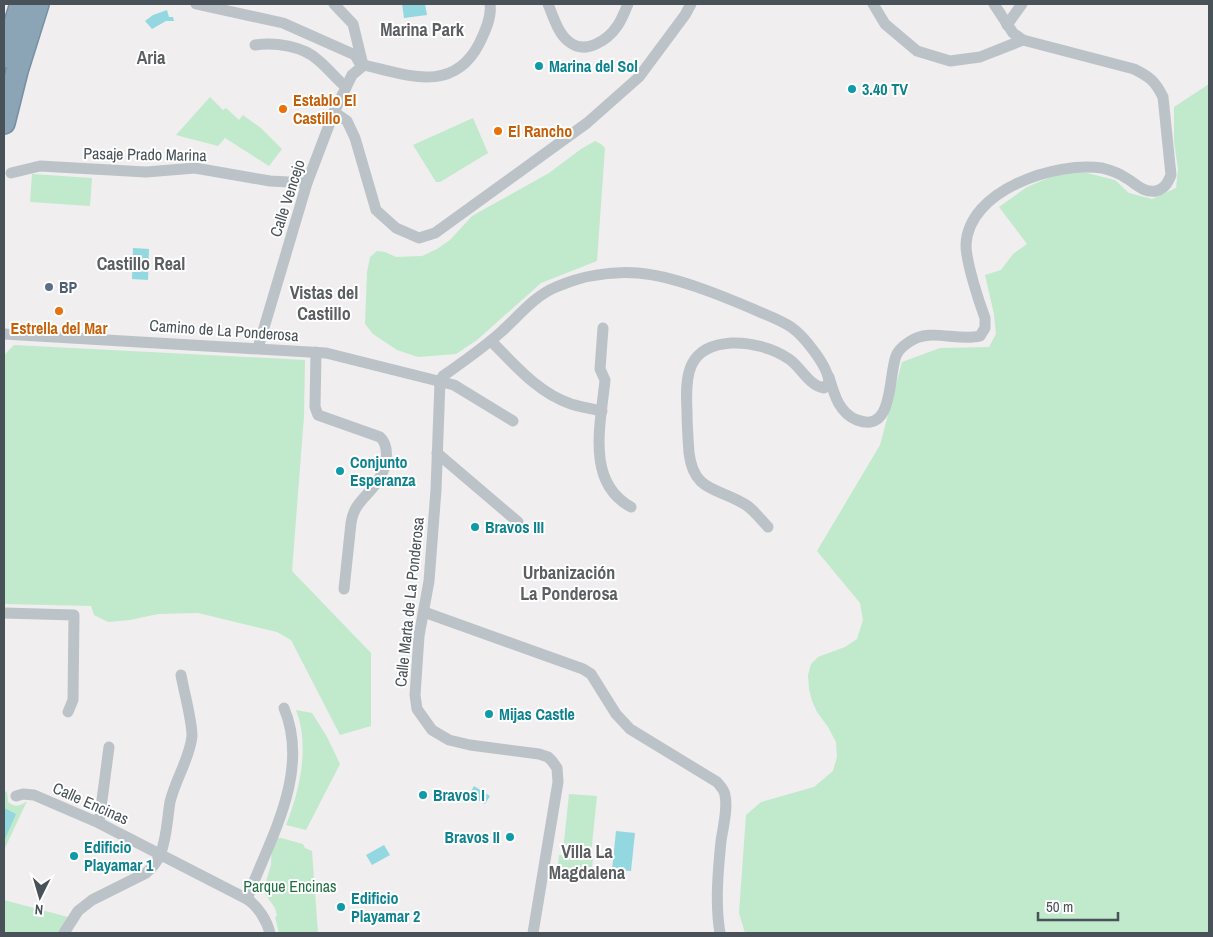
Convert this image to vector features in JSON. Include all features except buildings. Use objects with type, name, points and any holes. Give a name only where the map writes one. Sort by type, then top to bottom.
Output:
[{"type":"highway","points":[[4,57],[21,4]]},
{"type":"highway","points":[[4,122],[17,71],[38,4]]},
{"type":"street","points":[[196,4],[283,23],[355,54],[359,62],[364,65],[408,76],[424,77],[438,76],[454,71],[471,57],[481,41],[489,19],[490,4]]},
{"type":"street","points":[[334,4],[353,24],[364,65]]},
{"type":"street","points":[[548,4],[564,36],[572,44],[582,47],[595,45],[607,37],[619,24],[628,4]]},
{"type":"street","points":[[334,112],[347,121],[376,210],[396,228],[418,238],[435,233],[587,123],[639,77],[686,15],[691,4]]},
{"type":"street","points":[[873,4],[885,24],[917,51],[950,61],[980,57],[1023,40]]},
{"type":"street","points":[[440,381],[491,341],[544,292],[574,280],[600,275],[620,272],[652,274],[734,301],[782,321],[803,338],[822,365],[843,411],[851,418],[860,422],[872,422],[881,418],[885,409],[896,355],[902,347],[910,341],[924,336],[940,334],[972,338],[980,336],[985,328],[985,318],[966,246],[968,232],[974,219],[984,206],[1026,179],[1047,171],[1102,168],[1116,173],[1145,190],[1156,191],[1168,183],[1171,175],[1163,97],[1157,85],[1150,78],[1134,69],[1023,40],[1013,33],[994,4]]},
{"type":"street","points":[[1007,25],[1022,4]]},
{"type":"street","points":[[255,45],[266,44],[302,51],[318,59],[346,87]]},
{"type":"street","name":"Calle Vencejo","points":[[258,348],[307,183],[334,112],[346,87],[352,75],[364,65]]},
{"type":"street","name":"Pasaje Prado Marina","points":[[11,174],[40,166],[146,172],[195,168],[270,181],[307,183]]},
{"type":"street","points":[[604,328],[600,369],[604,380],[599,454],[600,467],[612,493],[620,501],[631,507]]},
{"type":"street","name":"Camino de La Ponderosa","points":[[4,334],[316,352],[454,385],[513,421]]},
{"type":"street","points":[[491,341],[526,377],[544,390],[570,403],[602,411]]},
{"type":"street","points":[[768,527],[748,506],[707,486],[699,481],[694,473],[690,463],[687,414],[686,382],[689,367],[708,348],[722,344],[739,343],[756,345],[790,359],[820,387],[824,388],[827,385],[829,378]]},
{"type":"street","points":[[316,352],[315,407],[318,415],[380,436],[386,445],[380,477],[353,514],[344,589]]},
{"type":"street","name":"Calle Marta de La Ponderosa","points":[[440,381],[436,490],[429,581],[419,636],[415,696],[417,709],[432,730],[449,740],[470,745],[539,754],[548,757],[557,768],[554,812],[533,933]]},
{"type":"street","points":[[437,453],[518,522]]},
{"type":"street","points":[[424,612],[583,669],[591,674],[622,722],[630,729],[717,782],[722,788],[726,806],[721,842],[717,914],[720,933]]},
{"type":"street","points":[[4,613],[74,615],[73,700],[68,712]]},
{"type":"street","points":[[64,933],[78,911],[92,900],[146,873],[154,866],[160,854],[165,840],[170,802],[192,738],[181,675]]},
{"type":"street","points":[[247,899],[287,798],[291,774],[292,734],[290,720],[284,708]]},
{"type":"street","points":[[99,823],[109,747]]},
{"type":"street","name":"Calle Encinas","points":[[16,796],[23,794],[34,795],[99,823],[247,899],[254,903],[266,931]]},
{"type":"green space","points":[[1209,84],[1209,933],[745,933],[739,913],[746,815],[761,802],[814,787],[833,771],[837,757],[836,742],[812,701],[808,675],[811,664],[818,657],[845,647],[857,639],[863,620],[860,603],[817,551],[880,445],[902,362],[940,348],[989,347],[996,334],[994,314],[985,275],[1001,270],[1013,254],[1027,244],[999,207],[1027,187],[1060,173],[1087,173],[1115,180],[1129,193],[1152,199],[1176,188],[1178,169],[1174,142],[1174,107]]},
{"type":"green space","points":[[210,97],[223,110],[226,108],[239,120],[243,115],[261,128],[282,149],[269,166],[225,138],[218,146],[176,135]]},
{"type":"green space","points":[[473,118],[488,153],[440,182],[436,182],[413,145]]},
{"type":"green space","points":[[595,141],[605,148],[597,261],[541,283],[477,340],[456,354],[418,357],[397,350],[373,334],[365,324],[367,272],[370,257],[377,251],[396,257],[422,256],[437,249],[450,240],[472,216],[549,173]]},
{"type":"green space","points":[[32,174],[92,178],[90,206],[30,202]]},
{"type":"green space","points":[[14,345],[305,360],[304,416],[292,571],[371,653],[371,726],[340,735],[291,640],[277,632],[198,613],[158,614],[130,620],[108,622],[94,615],[91,606],[4,604],[4,355]]},
{"type":"green space","points":[[296,710],[312,713],[327,737],[340,764],[306,830],[286,825],[302,768],[302,738]]},
{"type":"green space","points":[[4,791],[7,792],[8,802],[13,805],[20,805],[27,801],[4,850]]},
{"type":"green space","points":[[569,794],[597,796],[591,854],[563,851]]},
{"type":"green space","name":"Parque Encinas","points":[[272,837],[303,844],[305,848],[312,851],[318,933],[279,933],[275,908],[263,891],[271,865]]},
{"type":"green space","points":[[559,855],[593,858],[591,879],[557,876]]},
{"type":"green space","points":[[4,900],[68,917],[60,933],[4,933]]},
{"type":"water","points":[[402,4],[425,4],[427,15],[404,18]]},
{"type":"water","points":[[167,10],[169,17],[173,17],[174,21],[166,21],[152,29],[145,21],[153,15]]},
{"type":"water","points":[[133,248],[149,249],[148,280],[132,279]]},
{"type":"water","points":[[474,786],[490,796],[485,804],[469,795]]},
{"type":"water","points":[[4,808],[16,814],[5,839],[4,839]]},
{"type":"water","points":[[616,831],[635,833],[631,871],[612,870]]},
{"type":"water","points":[[384,845],[390,855],[372,865],[366,855]]},
{"type":"place","name":"Marina del Sol","points":[[539,66]]},
{"type":"place","name":"3.40 TV","points":[[852,89]]},
{"type":"place","name":"Establo El Castillo","points":[[283,109]]},
{"type":"place","name":"El Rancho","points":[[498,131]]},
{"type":"place","name":"BP","points":[[49,287]]},
{"type":"place","name":"Estrella del Mar","points":[[59,311]]},
{"type":"place","name":"Conjunto Esperanza","points":[[340,471]]},
{"type":"place","name":"Bravos III","points":[[475,527]]},
{"type":"place","name":"Mijas Castle","points":[[489,714]]},
{"type":"place","name":"Bravos I","points":[[423,795]]},
{"type":"place","name":"Bravos II","points":[[510,837]]},
{"type":"place","name":"Edificio Playamar 1","points":[[74,856]]},
{"type":"place","name":"Edificio Playamar 2","points":[[341,907]]},
{"type":"district","name":"Marina Park","points":[[422,29]]},
{"type":"district","name":"Aria","points":[[151,57]]},
{"type":"district","name":"Castillo Real","points":[[141,263]]},
{"type":"district","name":"Vistas del Castillo","points":[[324,302]]},
{"type":"district","name":"Urbanización La Ponderosa","points":[[569,582]]},
{"type":"district","name":"Villa La Magdalena","points":[[587,861]]}]
